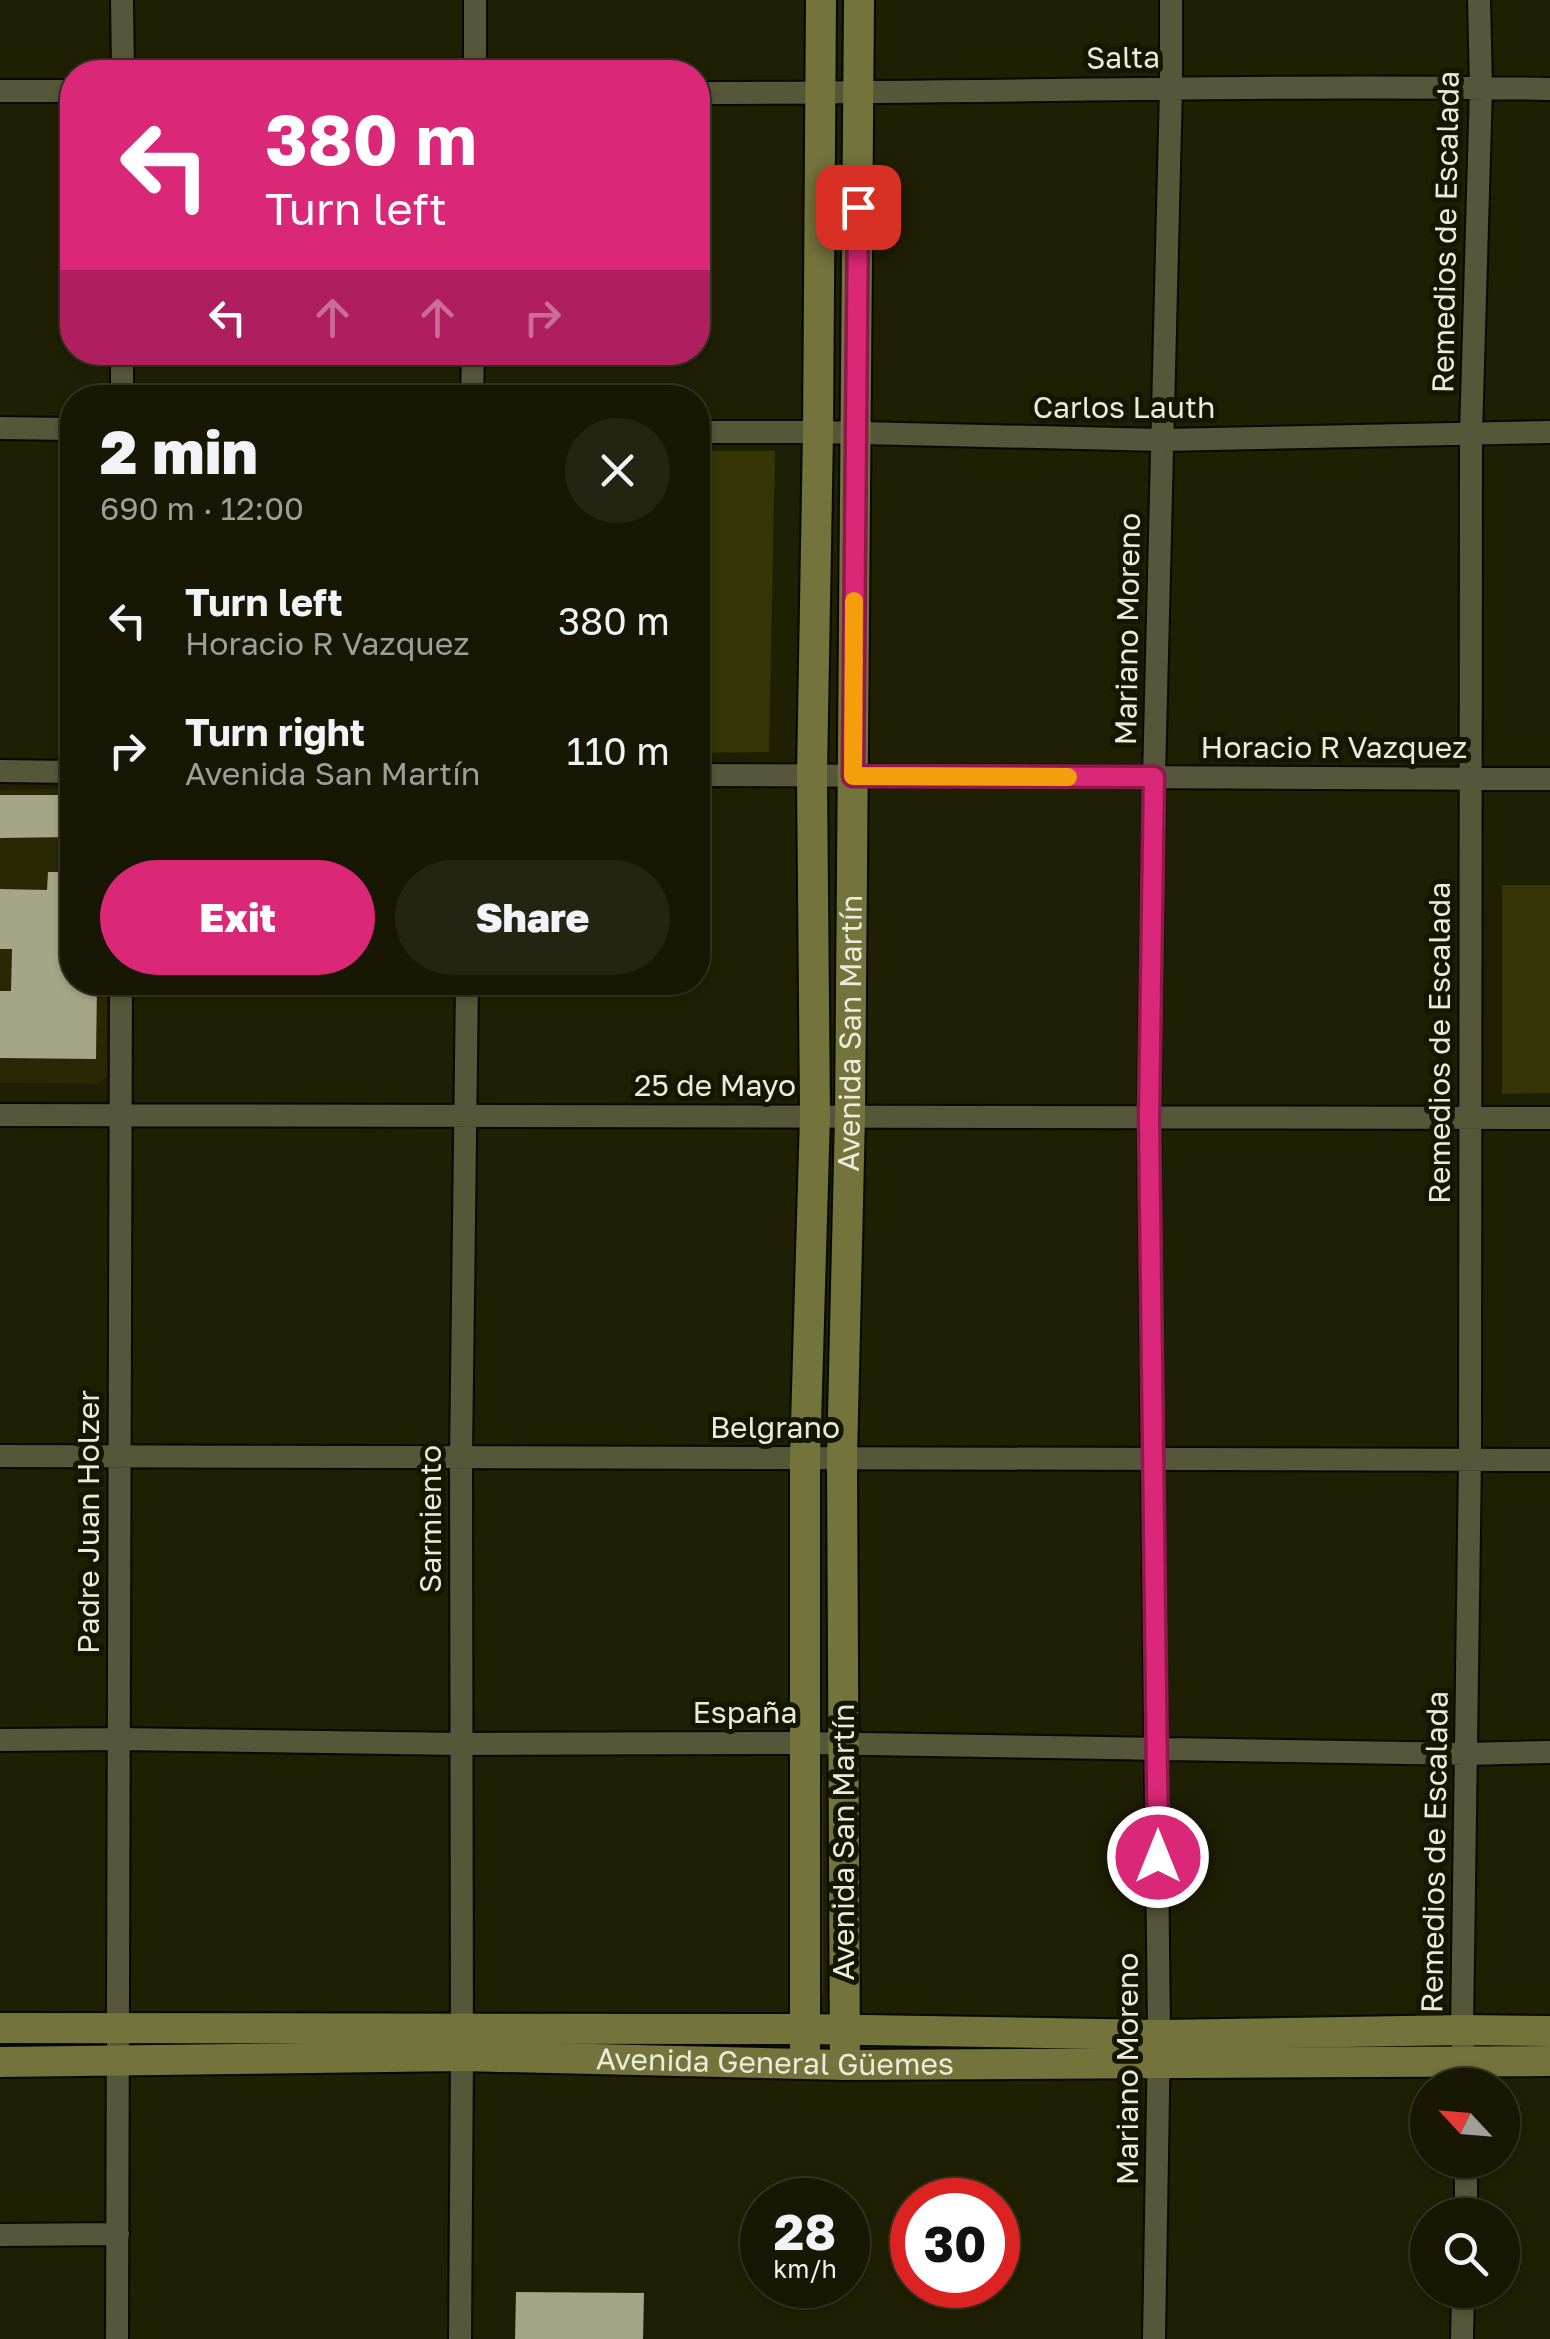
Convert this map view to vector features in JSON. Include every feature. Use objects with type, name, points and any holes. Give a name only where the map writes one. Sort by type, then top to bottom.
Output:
[{"type":"main road","name":"Avenida San Martín","points":[[805,2064],[805,1458],[815,1116],[812,775],[822,0]]},
{"type":"main road","name":"Avenida San Martín","points":[[845,2065],[842,1458],[850,1117],[858,0]]},
{"type":"main road","name":"Avenida General Güemes","points":[[0,2028],[118,2028],[462,2042],[845,2065],[1160,2049]]},
{"type":"main road","name":"Avenida General Güemes","points":[[0,2062],[119,2062],[462,2042],[804,2029],[1160,2049],[1550,2061]]},
{"type":"main road","name":"Avenida General Güemes","points":[[1464,2058],[1550,2031]]},
{"type":"street","points":[[122,0],[123,60]]},
{"type":"street","points":[[475,60],[476,0]]},
{"type":"street","name":"Mariano Moreno","points":[[1154,2339],[1160,2049],[1149,1118],[1171,0]]},
{"type":"street","name":"Remedios de Escalada","points":[[1464,2058],[1470,1460],[1471,434],[1481,88],[1479,0]]},
{"type":"street","name":"Salta","points":[[710,93],[1172,87],[1550,89]]},
{"type":"street","points":[[0,91],[60,91]]},
{"type":"street","points":[[0,428],[60,429]]},
{"type":"street","name":"Carlos Lauth","points":[[710,432],[1162,440],[1550,432]]},
{"type":"street","points":[[0,772],[60,772]]},
{"type":"street","name":"Horacio R Vazquez","points":[[710,774],[1550,779]]},
{"type":"street","name":"Padre Juan Holzer","points":[[117,2339],[121,995]]},
{"type":"street","name":"Sarmiento","points":[[460,2339],[460,1457],[468,995]]},
{"type":"street","name":"25 de Mayo","points":[[0,1115],[1550,1118]]},
{"type":"street","name":"Belgrano","points":[[0,1456],[1550,1460]]},
{"type":"street","name":"España","points":[[0,1740],[804,1743],[1466,1754],[1550,1752]]},
{"type":"street","points":[[0,2235],[118,2234]]},
{"type":"street","points":[[1462,2339],[1463,2308]]},
{"type":"shaded area","points":[[710,451],[775,451],[769,752],[710,753]]},
{"type":"shaded area","points":[[60,788],[60,995],[107,995],[107,1076],[98,1084],[0,1083],[0,790]]},
{"type":"shaded area","points":[[1502,885],[1550,885],[1550,1093],[1502,1094]]},
{"type":"shaded area","points":[[820,1772],[823,1993],[819,2003]]},
{"type":"building","points":[[0,795],[60,795],[60,837],[0,838]]},
{"type":"building","points":[[48,872],[60,872],[60,995],[97,995],[96,1059],[0,1058],[0,991],[11,991],[12,949],[0,949],[0,889],[47,890]]},
{"type":"building","points":[[516,2292],[644,2293],[643,2339],[515,2339]]},
{"type":"slow traffic","points":[[854,601],[853,776],[1068,777]]},
{"type":"route","points":[[858,207],[853,776],[1154,777],[1149,1118],[1158,1857]]}]
